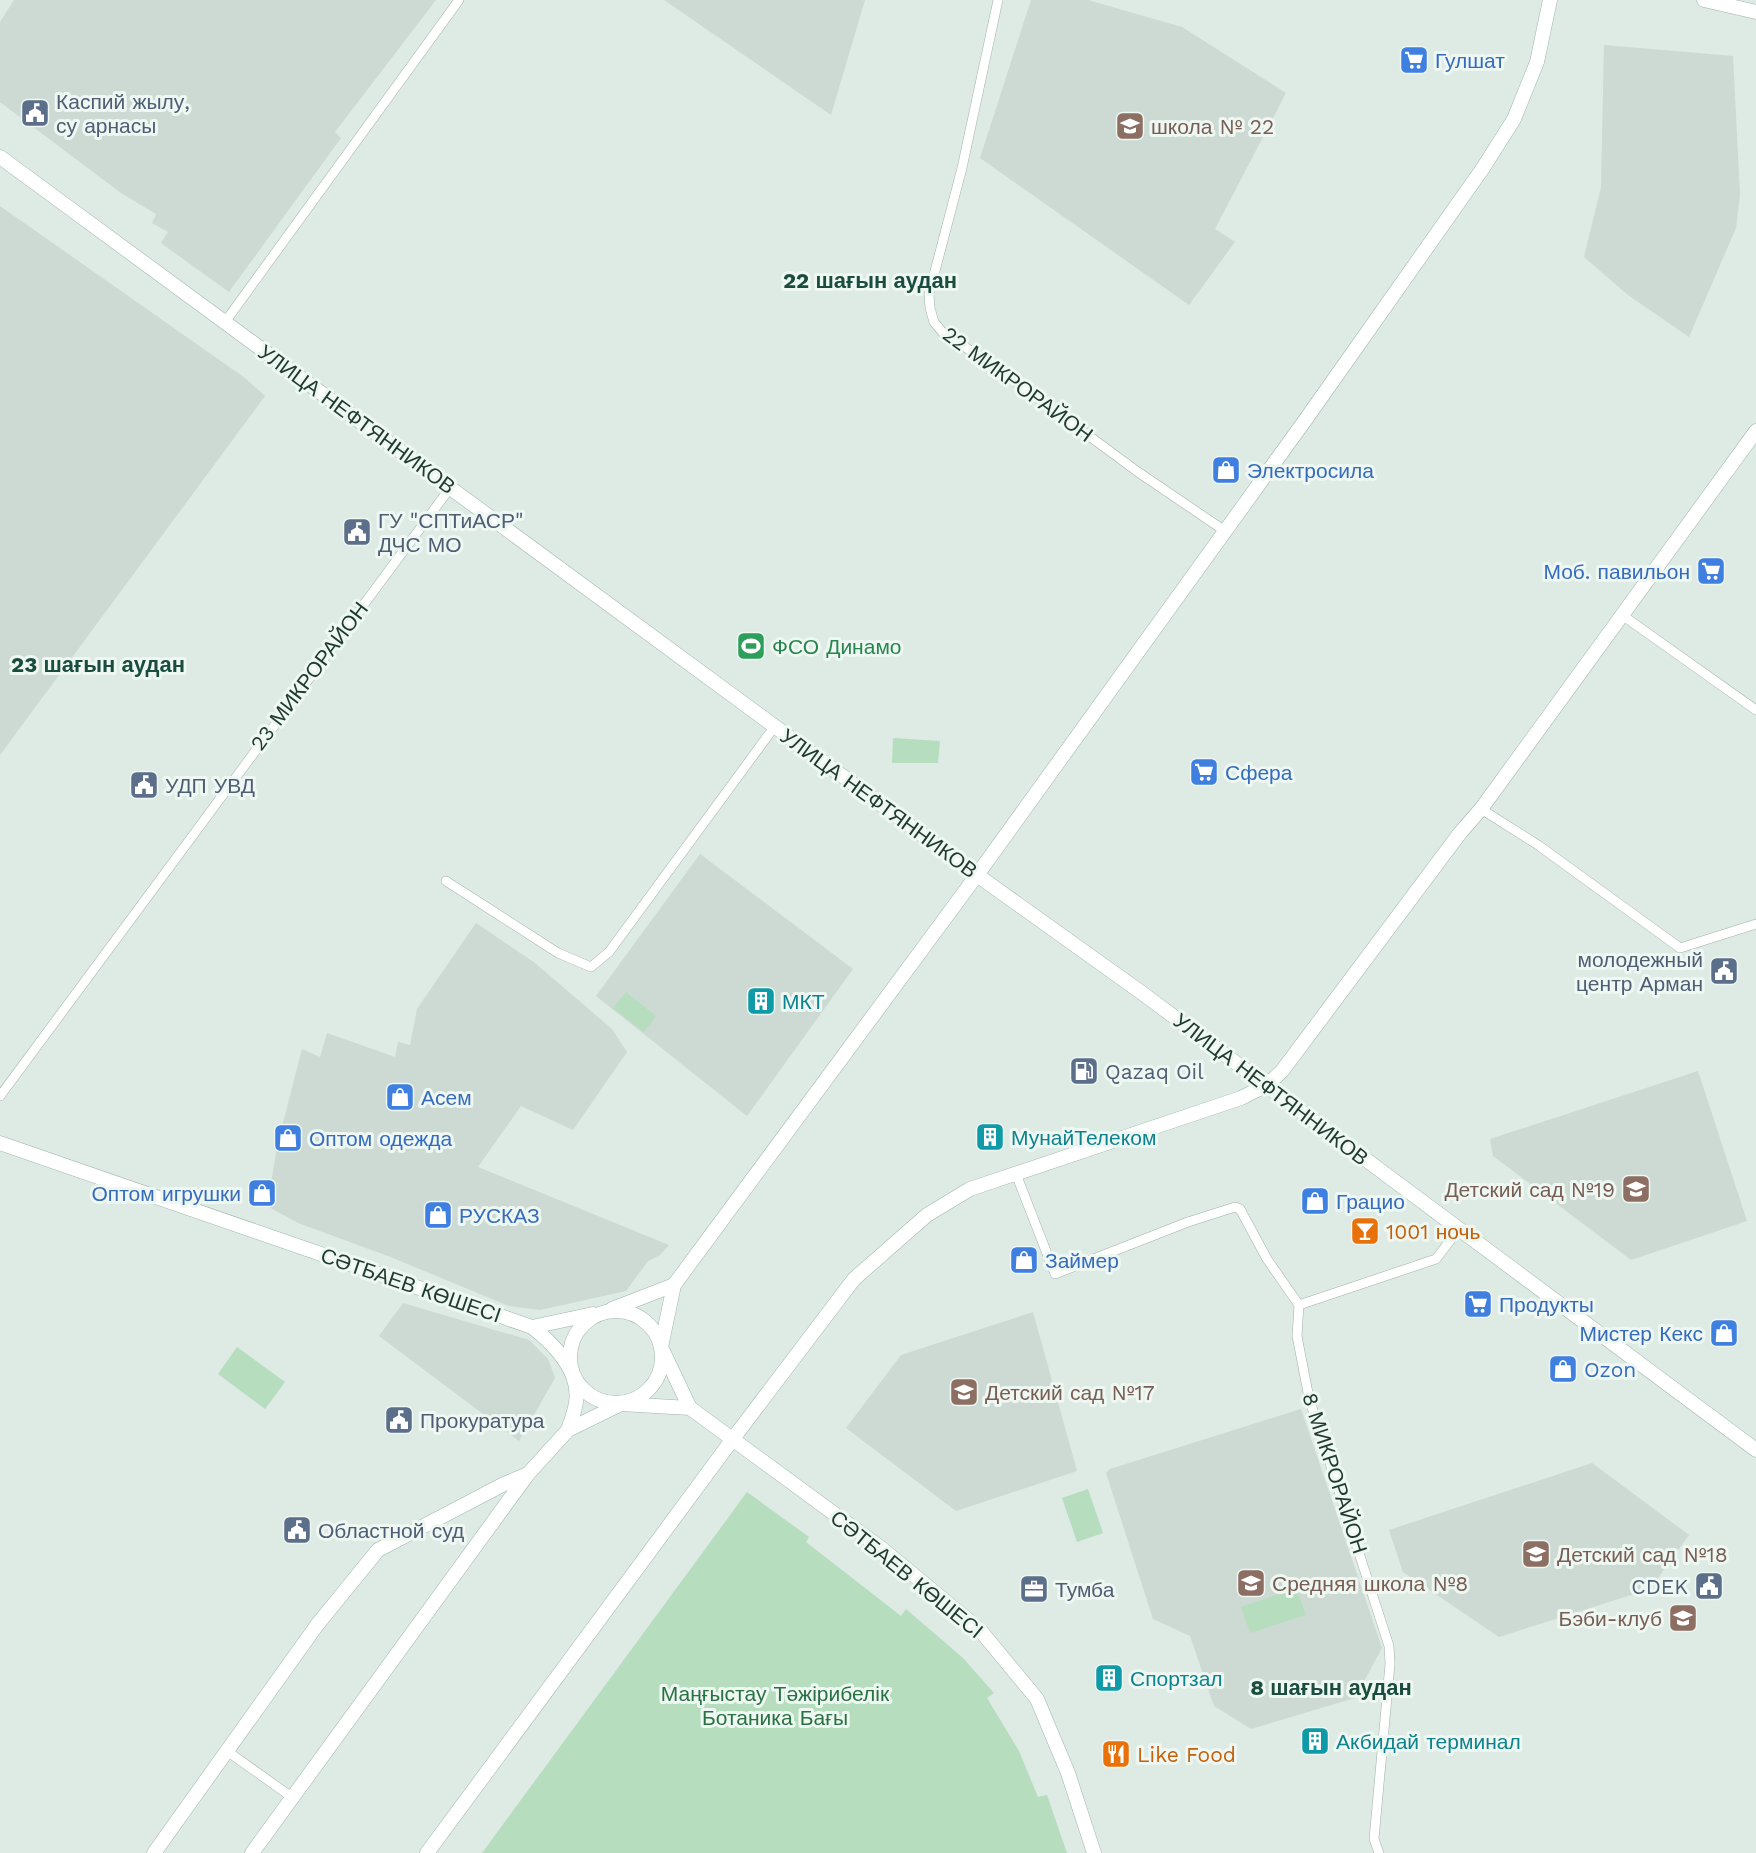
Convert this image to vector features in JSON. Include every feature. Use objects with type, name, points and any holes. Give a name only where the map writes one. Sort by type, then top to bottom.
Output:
[{"type":"main road","points":[[252,1853],[528,1474],[568,1430],[621,1404],[636,1400],[649,1390],[658,1378],[662,1363],[661,1347],[674,1285],[977,875],[1450,216],[1515,119],[1537,62],[1550,0]]},
{"type":"main road","points":[[1704,0],[1756,12]]},
{"type":"main road","name":"УЛИЦА НЕФТЯННИКОВ","points":[[0,157],[977,875],[1267,1085],[1756,1450]]},
{"type":"main road","points":[[427,1853],[854,1279],[927,1215],[970,1189],[1241,1098],[1267,1085],[1295,1053],[1460,833],[1481,809],[1756,431]]},
{"type":"main road","name":"СӘТБАЕВ КӨШЕСІ","points":[[0,1143],[532,1328],[544,1337],[570,1367]]},
{"type":"main road","points":[[568,1430],[577,1400],[569,1353],[579,1328],[602,1312],[674,1285]]},
{"type":"main road","points":[[532,1328],[617,1310],[632,1313],[646,1321],[656,1333],[661,1347]]},
{"type":"main road","name":"СӘТБАЕВ КӨШЕСІ","points":[[661,1347],[690,1408],[881,1548],[980,1630],[1008,1661],[1037,1699],[1053,1735],[1094,1853]]},
{"type":"main road","points":[[570,1367],[575,1380],[594,1399],[608,1404],[690,1408]]},
{"type":"main road","points":[[154,1853],[317,1625],[378,1550],[504,1484],[528,1474]]},
{"type":"street","points":[[225,322],[459,0]]},
{"type":"street","name":"22 МИКРОРАЙОН","points":[[998,0],[956,197],[929,294],[934,322],[943,333],[993,365],[1138,472],[1225,531]]},
{"type":"street","name":"23 МИКРОРАЙОН","points":[[0,1096],[450,488]]},
{"type":"street","points":[[1622,615],[1756,710]]},
{"type":"street","points":[[446,881],[558,953],[591,967],[609,952],[775,726]]},
{"type":"street","points":[[1481,809],[1538,845],[1680,948],[1756,924]]},
{"type":"street","points":[[1016,1174],[1055,1274],[1188,1222],[1235,1207],[1240,1209],[1267,1259],[1299,1305],[1436,1259],[1459,1229]]},
{"type":"street","name":"8 МИКРОРАЙОН","points":[[1299,1305],[1297,1336],[1309,1398],[1389,1646],[1390,1664],[1374,1839],[1379,1853]]},
{"type":"street","points":[[227,1751],[293,1798]]},
{"type":"shaded area","points":[[14,0],[436,0],[335,132],[341,138],[229,292],[161,243],[168,232],[152,223],[156,214],[121,193],[0,102],[0,22]]},
{"type":"shaded area","points":[[664,0],[865,0],[831,115]]},
{"type":"shaded area","name":"школа № 22","points":[[1031,0],[1088,0],[1182,27],[1286,93],[1215,229],[1235,242],[1189,305],[980,158]]},
{"type":"shaded area","points":[[1604,45],[1733,56],[1740,194],[1736,228],[1689,337],[1628,295],[1584,257],[1601,187]]},
{"type":"shaded area","points":[[0,206],[245,378],[265,396],[0,755]]},
{"type":"shaded area","points":[[700,854],[853,969],[747,1116],[596,996]]},
{"type":"shaded area","points":[[476,923],[535,963],[612,1029],[627,1052],[573,1130],[521,1106],[478,1167],[669,1245],[660,1255],[648,1261],[626,1291],[540,1310],[509,1306],[388,1256],[298,1223],[267,1206],[278,1142],[302,1049],[320,1057],[327,1033],[395,1057],[398,1042],[410,1045],[417,1009]]},
{"type":"shaded area","name":"Детский сад №19","points":[[1698,1071],[1747,1221],[1631,1260],[1493,1156],[1490,1139]]},
{"type":"shaded area","points":[[403,1303],[529,1340],[548,1359],[555,1378],[519,1441],[379,1336]]},
{"type":"shaded area","name":"Детский сад №17","points":[[1033,1312],[1077,1471],[956,1511],[846,1428],[901,1355]]},
{"type":"shaded area","name":"Средняя школа №8","points":[[1301,1409],[1382,1648],[1355,1698],[1251,1729],[1214,1706],[1190,1636],[1153,1619],[1106,1473],[1110,1469]]},
{"type":"shaded area","name":"Детский сад №18","points":[[1592,1463],[1689,1535],[1650,1589],[1499,1637],[1403,1572],[1389,1530]]},
{"type":"green space","points":[[893,738],[940,741],[938,763],[892,763]]},
{"type":"green space","points":[[626,992],[656,1016],[644,1032],[613,1008]]},
{"type":"green space","points":[[237,1347],[285,1382],[265,1409],[218,1374]]},
{"type":"green space","points":[[1088,1489],[1103,1533],[1077,1542],[1062,1498]]},
{"type":"green space","name":"Маңғыстау Тәжірибелік Ботаника Бағы","points":[[747,1492],[809,1537],[806,1542],[901,1616],[906,1609],[963,1658],[994,1693],[987,1698],[1019,1751],[1038,1797],[1047,1795],[1067,1853],[482,1853]]},
{"type":"green space","points":[[1296,1588],[1306,1615],[1250,1633],[1241,1607]]},
{"type":"place","name":"Гулшат","points":[[1414,60]]},
{"type":"place","name":"Каспий жылу, су арнасы","points":[[35,113]]},
{"type":"place","name":"школа № 22","points":[[1130,126]]},
{"type":"place","name":"Электросила","points":[[1226,470]]},
{"type":"place","name":"ГУ \"СПТиАСР\" ДЧС МО","points":[[357,532]]},
{"type":"place","name":"Моб. павильон","points":[[1711,571]]},
{"type":"place","name":"ФСО Динамо","points":[[751,646]]},
{"type":"place","name":"Сфера","points":[[1204,772]]},
{"type":"place","name":"УДП УВД","points":[[144,785]]},
{"type":"place","name":"молодежный центр Арман","points":[[1724,971]]},
{"type":"place","name":"МКТ","points":[[761,1001]]},
{"type":"place","name":"Qazaq Oil","points":[[1084,1071]]},
{"type":"place","name":"Асем","points":[[400,1097]]},
{"type":"place","name":"МунайТелеком","points":[[990,1137]]},
{"type":"place","name":"Оптом одежда","points":[[288,1138]]},
{"type":"place","name":"Детский сад №19","points":[[1636,1189]]},
{"type":"place","name":"Оптом игрушки","points":[[262,1193]]},
{"type":"place","name":"Грацио","points":[[1315,1201]]},
{"type":"place","name":"РУСКАЗ","points":[[438,1215]]},
{"type":"place","name":"1001 ночь","points":[[1365,1231]]},
{"type":"place","name":"Займер","points":[[1024,1260]]},
{"type":"place","name":"Продукты","points":[[1478,1304]]},
{"type":"place","name":"Мистер Кекс","points":[[1724,1333]]},
{"type":"place","name":"Ozon","points":[[1563,1369]]},
{"type":"place","name":"Детский сад №17","points":[[964,1392]]},
{"type":"place","name":"Прокуратура","points":[[399,1420]]},
{"type":"place","name":"Областной суд","points":[[297,1530]]},
{"type":"place","name":"Детский сад №18","points":[[1536,1554]]},
{"type":"place","name":"Средняя школа №8","points":[[1251,1583]]},
{"type":"place","name":"CDEK","points":[[1709,1586]]},
{"type":"place","name":"Тумба","points":[[1034,1589]]},
{"type":"place","name":"Бэби-клуб","points":[[1683,1618]]},
{"type":"place","name":"Спортзал","points":[[1109,1678]]},
{"type":"place","name":"Акбидай терминал","points":[[1315,1741]]},
{"type":"place","name":"Like Food","points":[[1116,1754]]},
{"type":"district","name":"22 шағын аудан","points":[[870,280]]},
{"type":"district","name":"23 шағын аудан","points":[[98,664]]},
{"type":"district","name":"8 шағын аудан","points":[[1331,1687]]}]
